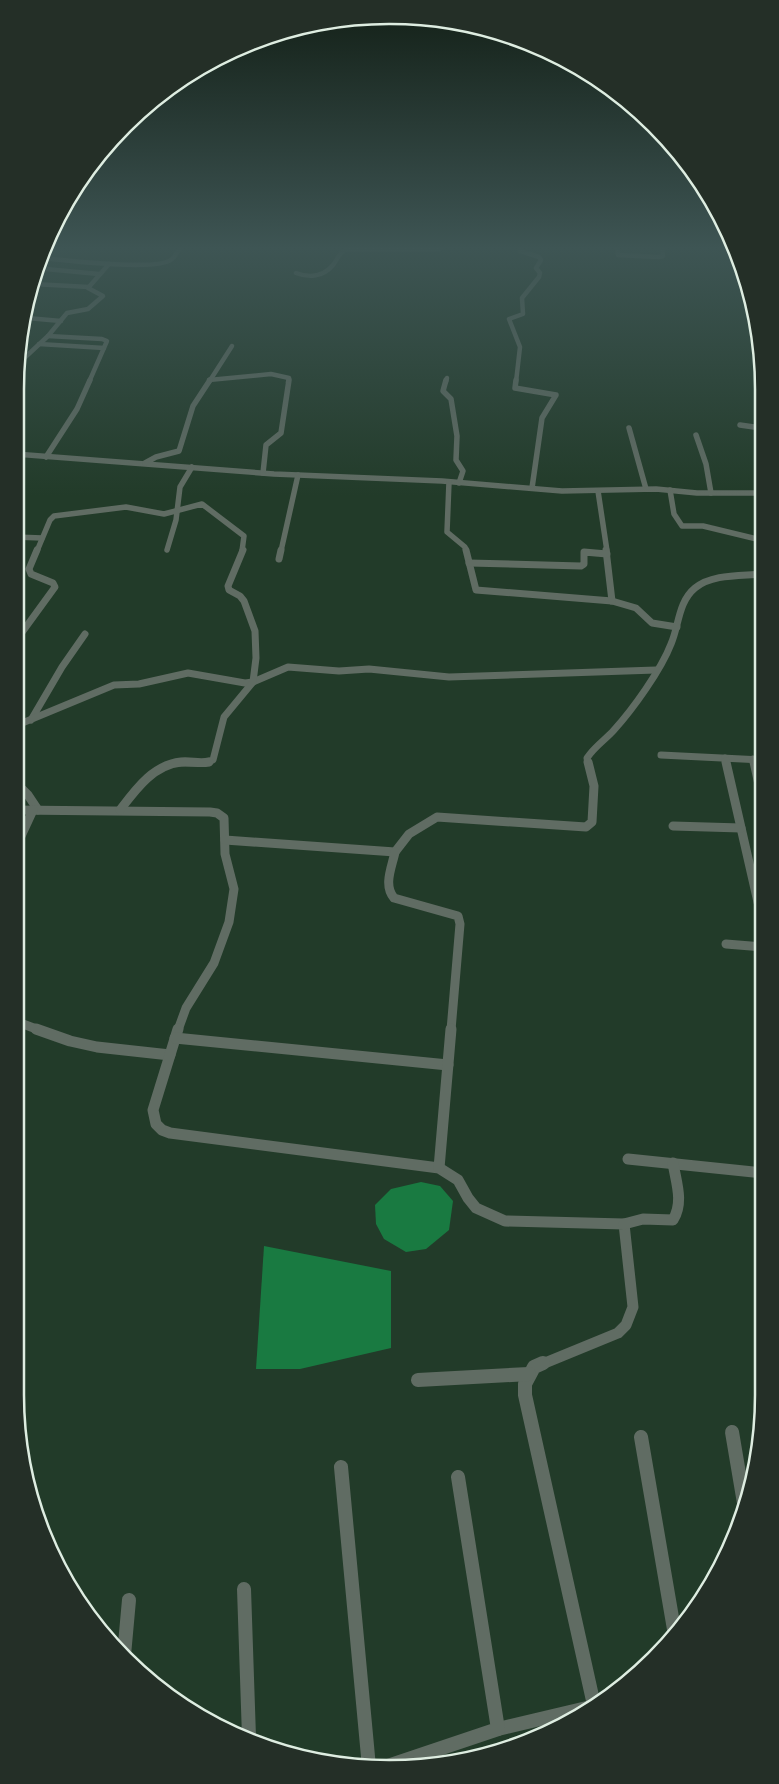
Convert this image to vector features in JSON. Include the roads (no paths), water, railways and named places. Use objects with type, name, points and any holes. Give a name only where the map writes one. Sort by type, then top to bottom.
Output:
[{"type":"street","points":[[26,357],[54,329]]},
{"type":"street","points":[[513,329],[520,347],[515,388],[556,395],[542,418],[532,488]]},
{"type":"street","points":[[46,457],[77,409],[107,341],[48,336]]},
{"type":"street","points":[[70,346],[76,337]]},
{"type":"street","points":[[39,344],[104,348]]},
{"type":"street","points":[[144,463],[156,457],[179,451],[193,406],[232,346]]},
{"type":"street","points":[[210,380],[223,381],[261,375],[289,378],[281,433],[266,445],[263,473]]},
{"type":"street","points":[[446,378],[444,392],[450,399],[457,436],[456,460],[463,471],[459,483]]},
{"type":"street","points":[[740,425],[755,427]]},
{"type":"street","points":[[629,428],[646,489]]},
{"type":"street","points":[[696,435],[706,464],[711,493]]},
{"type":"street","points":[[24,455],[263,473],[532,488],[598,491],[646,489],[711,493],[755,493]]},
{"type":"street","points":[[167,550],[178,509],[180,487],[192,467]]},
{"type":"street","points":[[279,559],[298,475]]},
{"type":"street","points":[[449,482],[447,532],[464,547],[475,587],[478,591],[612,601],[636,608],[652,623],[677,627]]},
{"type":"street","points":[[670,490],[674,514],[682,526],[704,526],[755,539]]},
{"type":"street","points":[[598,491],[612,601]]},
{"type":"street","points":[[24,629],[55,587],[53,583],[35,577],[29,572],[52,517],[61,514],[126,507],[164,514],[203,504],[244,536],[244,547],[228,586],[229,590],[242,598],[255,631],[256,658],[253,682]]},
{"type":"street","points":[[24,537],[42,538]]},
{"type":"street","points":[[469,563],[581,566],[584,564],[584,552],[607,554]]},
{"type":"street","points":[[439,1168],[460,919],[454,914],[394,898],[390,895],[388,888],[396,852],[409,834],[437,818],[445,816],[581,828],[590,825],[594,786],[587,758],[616,728],[656,670],[669,649],[687,597],[694,589],[717,579],[755,575]]},
{"type":"street","points":[[31,720],[62,667],[85,634]]},
{"type":"street","points":[[120,810],[152,772],[177,763],[206,764],[213,760],[224,716],[253,682],[282,668],[292,666],[338,671],[369,668],[449,677],[656,670]]},
{"type":"street","points":[[24,723],[110,686],[139,684],[179,674],[194,673],[240,682],[253,682]]},
{"type":"street","points":[[661,755],[753,759],[755,768]]},
{"type":"street","points":[[725,758],[755,892]]},
{"type":"street","points":[[24,791],[36,810]]},
{"type":"street","points":[[24,810],[217,813],[224,818],[227,862],[234,889],[230,922],[214,962],[186,1008],[175,1038],[153,1110],[156,1124],[162,1130],[180,1134],[439,1168],[452,1174],[461,1183],[473,1205],[488,1215],[505,1220],[624,1224],[643,1219],[674,1220],[678,1215],[679,1206],[673,1163]]},
{"type":"street","points":[[24,832],[36,810]]},
{"type":"street","points":[[673,826],[741,828]]},
{"type":"street","points":[[225,840],[396,852]]},
{"type":"street","points":[[726,944],[755,946]]},
{"type":"street","points":[[24,1024],[70,1041],[97,1047],[170,1055]]},
{"type":"street","points":[[175,1038],[448,1065]]},
{"type":"street","points":[[628,1159],[755,1172]]},
{"type":"street","points":[[591,1700],[525,1395],[525,1384],[534,1367],[618,1333],[626,1325],[632,1307],[624,1224]]},
{"type":"street","points":[[418,1380],[529,1374]]},
{"type":"street","points":[[732,1432],[742,1492]]},
{"type":"street","points":[[641,1437],[674,1624]]},
{"type":"street","points":[[341,1467],[368,1759]]},
{"type":"street","points":[[458,1477],[498,1729]]},
{"type":"street","points":[[244,1589],[249,1732]]},
{"type":"street","points":[[125,1646],[129,1600]]},
{"type":"street","points":[[408,1759],[498,1729],[572,1711]]}]
